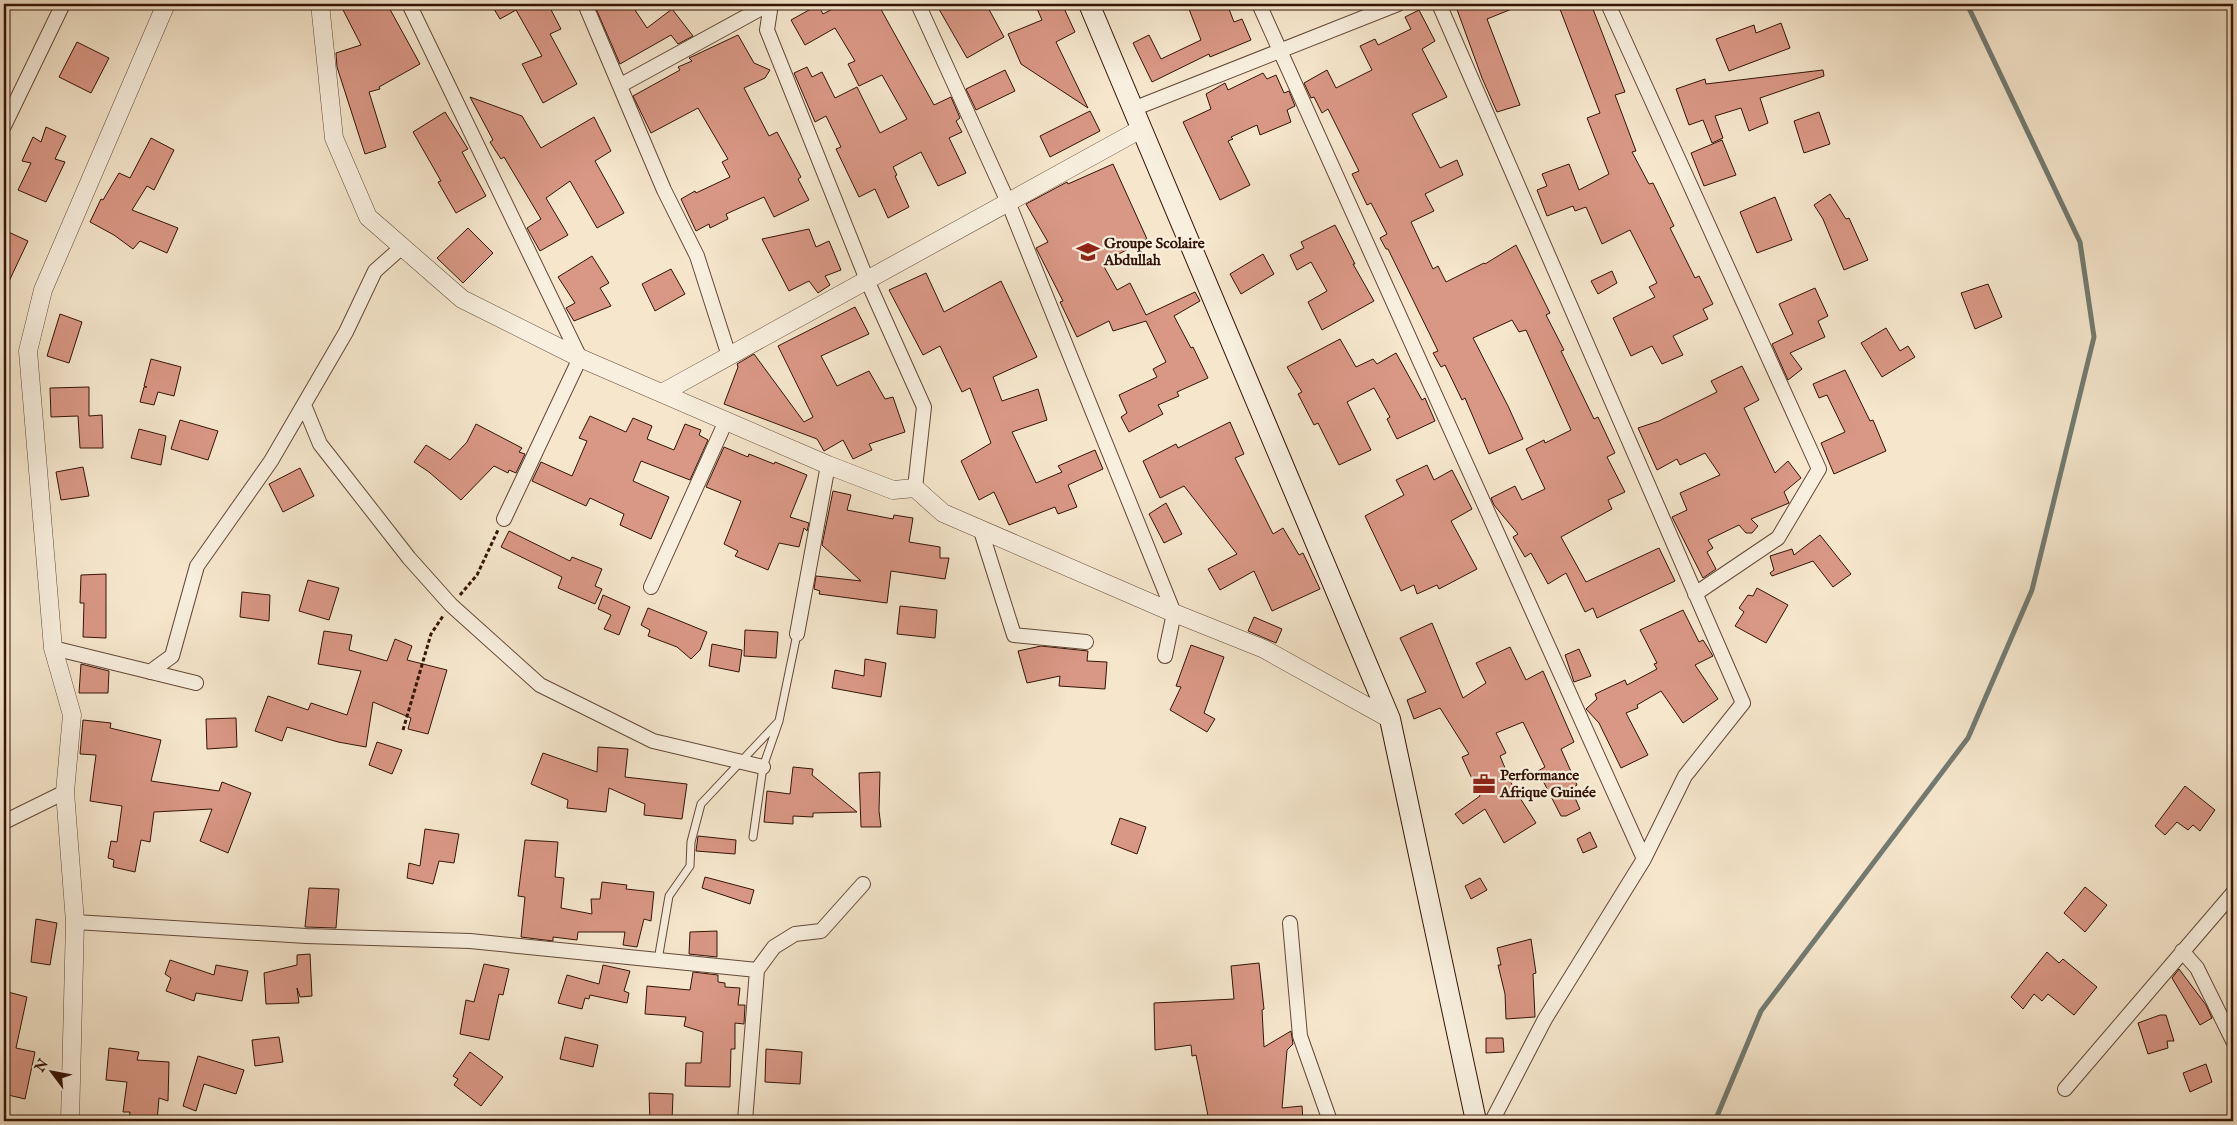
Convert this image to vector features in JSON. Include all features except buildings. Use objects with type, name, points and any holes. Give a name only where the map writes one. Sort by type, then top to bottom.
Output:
[{"type":"main road","points":[[1089,4],[1390,719],[1476,1121]]},
{"type":"street","points":[[4,126],[64,4]]},
{"type":"street","points":[[70,1121],[75,922],[65,792],[72,715],[53,648],[28,351],[42,290],[166,4]]},
{"type":"street","points":[[320,4],[334,138],[368,217],[462,300],[580,358],[828,465],[893,490],[915,488],[943,513],[1174,613],[1264,649],[1390,719]]},
{"type":"street","points":[[409,4],[580,358]]},
{"type":"street","points":[[585,4],[664,190],[696,256],[729,356]]},
{"type":"street","points":[[621,85],[770,4]]},
{"type":"street","points":[[770,4],[766,30],[867,280],[924,406],[915,488]]},
{"type":"street","points":[[918,4],[1008,202],[1174,613],[1165,656]]},
{"type":"street","points":[[1259,4],[1644,859]]},
{"type":"street","points":[[1133,109],[1398,4]]},
{"type":"street","points":[[1439,4],[1743,703],[1685,776],[1644,859],[1545,1019],[1492,1121]]},
{"type":"street","points":[[1608,4],[1819,469],[1778,538],[1695,594]]},
{"type":"street","points":[[662,393],[1142,129]]},
{"type":"street","points":[[150,672],[172,656],[197,566],[271,461],[346,332],[375,271],[402,247]]},
{"type":"street","points":[[504,519],[580,358]]},
{"type":"street","points":[[304,405],[320,444],[409,558],[451,605],[540,685],[653,741],[763,767]]},
{"type":"street","points":[[651,587],[726,421]]},
{"type":"street","points":[[797,634],[828,465]]},
{"type":"street","points":[[981,531],[1014,635],[1086,642]]},
{"type":"street","points":[[53,648],[196,683]]},
{"type":"street","points":[[4,822],[65,792]]},
{"type":"street","points":[[745,1121],[757,970],[774,947],[795,934],[821,931],[862,884]]},
{"type":"street","points":[[2066,1088],[2233,893]]},
{"type":"street","points":[[75,922],[306,936],[470,941],[757,970]]},
{"type":"street","points":[[1290,922],[1300,1036],[1330,1121]]},
{"type":"street","points":[[2182,951],[2198,968],[2233,1041]]},
{"type":"lane","points":[[753,837],[763,767],[779,721],[797,634]]},
{"type":"lane","points":[[657,961],[668,896],[690,866],[691,842],[701,804],[738,762],[779,721]]},
{"type":"waterway","points":[[1715,1121],[1761,1011],[1968,738],[2032,590],[2094,337],[2080,242],[1967,4]]},
{"type":"place","name":"Groupe Scolaire Abdullah","points":[[1088,252]]},
{"type":"place","name":"Performance Afrique Guinée","points":[[1484,784]]}]
